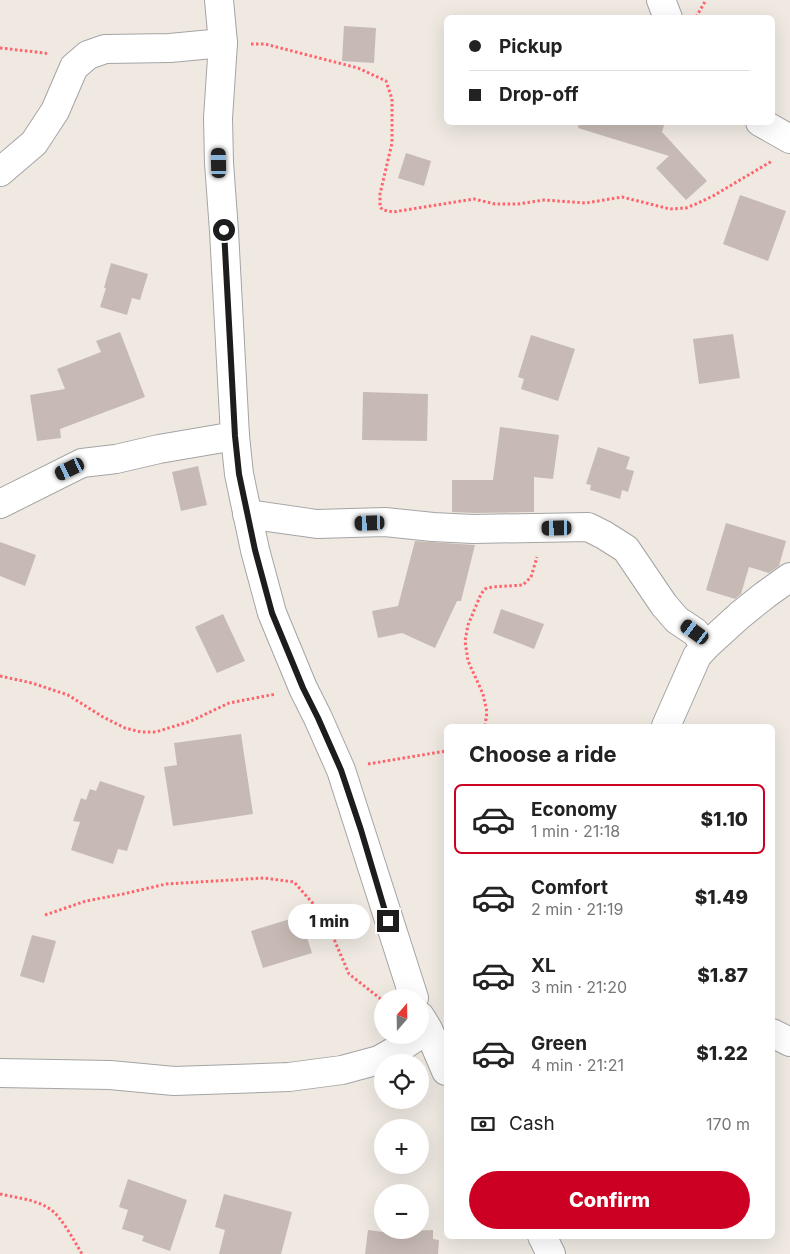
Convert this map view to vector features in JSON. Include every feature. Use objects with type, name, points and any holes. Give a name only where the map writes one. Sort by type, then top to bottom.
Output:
[{"type":"street","points":[[219,0],[223,43],[218,118],[219,163],[235,436],[239,474],[255,550],[272,613],[303,688],[341,770],[411,989]]},
{"type":"street","points":[[661,0],[667,15]]},
{"type":"street","points":[[0,172],[34,143],[55,111],[74,67],[88,55],[105,49],[170,48],[223,43]]},
{"type":"street","points":[[763,125],[784,148]]},
{"type":"street","points":[[0,504],[82,463],[116,459],[235,436]]},
{"type":"street","points":[[247,514],[317,524],[385,522],[473,529],[588,527],[626,549],[664,605],[677,620],[695,632],[706,646]]},
{"type":"street","points":[[667,724],[697,656],[740,615],[790,577]]},
{"type":"street","points":[[429,1033],[444,1066]]},
{"type":"street","points":[[775,1034],[790,1042]]},
{"type":"street","points":[[0,1073],[110,1076],[174,1081],[289,1078],[342,1070],[379,1060],[405,1044]]},
{"type":"street","points":[[544,1239],[551,1254]]},
{"type":"path","points":[[698,15],[706,0]]},
{"type":"path","points":[[223,43],[265,44],[358,68],[386,81],[392,99],[392,143],[380,194],[380,207],[383,210],[393,212],[474,199],[495,204],[518,204],[544,200],[586,203],[622,197],[670,209],[686,208],[713,196],[784,148]]},
{"type":"path","points":[[0,48],[45,53],[74,67]]},
{"type":"path","points":[[485,724],[487,712],[483,694],[468,661],[465,641],[468,625],[485,589],[523,585],[531,577],[545,528]]},
{"type":"path","points":[[0,676],[32,683],[68,695],[103,717],[126,728],[141,732],[156,732],[191,721],[229,703],[303,688]]},
{"type":"path","points":[[341,770],[444,751]]},
{"type":"path","points":[[45,916],[86,901],[166,884],[264,878],[294,882],[324,916],[349,974],[374,994]]},
{"type":"path","points":[[0,1194],[36,1202],[52,1210],[65,1226],[82,1254]]},
{"type":"building","points":[[344,26],[376,28],[374,63],[342,61]]},
{"type":"building","points":[[578,125],[664,125],[662,132],[707,181],[686,200],[656,168],[669,156],[578,128]]},
{"type":"building","points":[[406,153],[431,161],[424,186],[398,178]]},
{"type":"building","points":[[740,195],[786,211],[768,261],[723,244]]},
{"type":"building","points":[[111,263],[148,274],[140,300],[132,298],[127,315],[100,307]]},
{"type":"building","points":[[120,332],[145,397],[60,429],[61,438],[37,441],[30,395],[65,389],[57,369],[101,352],[96,341]]},
{"type":"building","points":[[733,334],[740,378],[699,384],[693,339]]},
{"type":"building","points":[[531,335],[575,349],[558,401],[521,389],[524,379],[518,377]]},
{"type":"building","points":[[363,392],[428,394],[427,441],[362,440]]},
{"type":"building","points":[[500,427],[559,435],[553,479],[534,477],[534,512],[452,512],[452,480],[493,480]]},
{"type":"building","points":[[598,447],[630,457],[626,469],[634,471],[628,492],[622,490],[620,499],[590,490],[591,485],[586,484]]},
{"type":"building","points":[[198,466],[207,505],[181,511],[172,472]]},
{"type":"building","points":[[726,523],[786,541],[779,566],[769,573],[749,567],[741,594],[735,599],[706,590]]},
{"type":"building","points":[[415,541],[475,545],[461,601],[457,601],[435,648],[402,633],[378,638],[372,611],[398,606]]},
{"type":"building","points":[[0,542],[36,555],[25,586],[0,576]]},
{"type":"building","points":[[501,609],[544,624],[534,649],[493,633]]},
{"type":"building","points":[[223,614],[245,661],[217,673],[195,627]]},
{"type":"building","points":[[241,734],[253,814],[173,826],[164,767],[177,765],[174,743]]},
{"type":"building","points":[[100,781],[145,796],[127,851],[118,849],[113,864],[71,850],[80,822],[73,821],[81,798],[86,800],[90,789],[96,791]]},
{"type":"building","points":[[300,916],[312,953],[263,968],[251,931]]},
{"type":"building","points":[[32,935],[56,941],[44,983],[20,976]]},
{"type":"building","points":[[128,1179],[187,1200],[170,1251],[142,1241],[144,1236],[122,1229],[128,1210],[119,1207]]},
{"type":"building","points":[[224,1194],[292,1212],[281,1254],[219,1254],[225,1230],[215,1227]]},
{"type":"building","points":[[368,1230],[374,1231],[374,1239],[429,1239],[429,1230],[433,1230],[433,1239],[439,1240],[438,1254],[365,1254]]},
{"type":"route","points":[[224,230],[235,436],[239,474],[255,550],[272,613],[303,688],[341,770],[388,921]]}]
